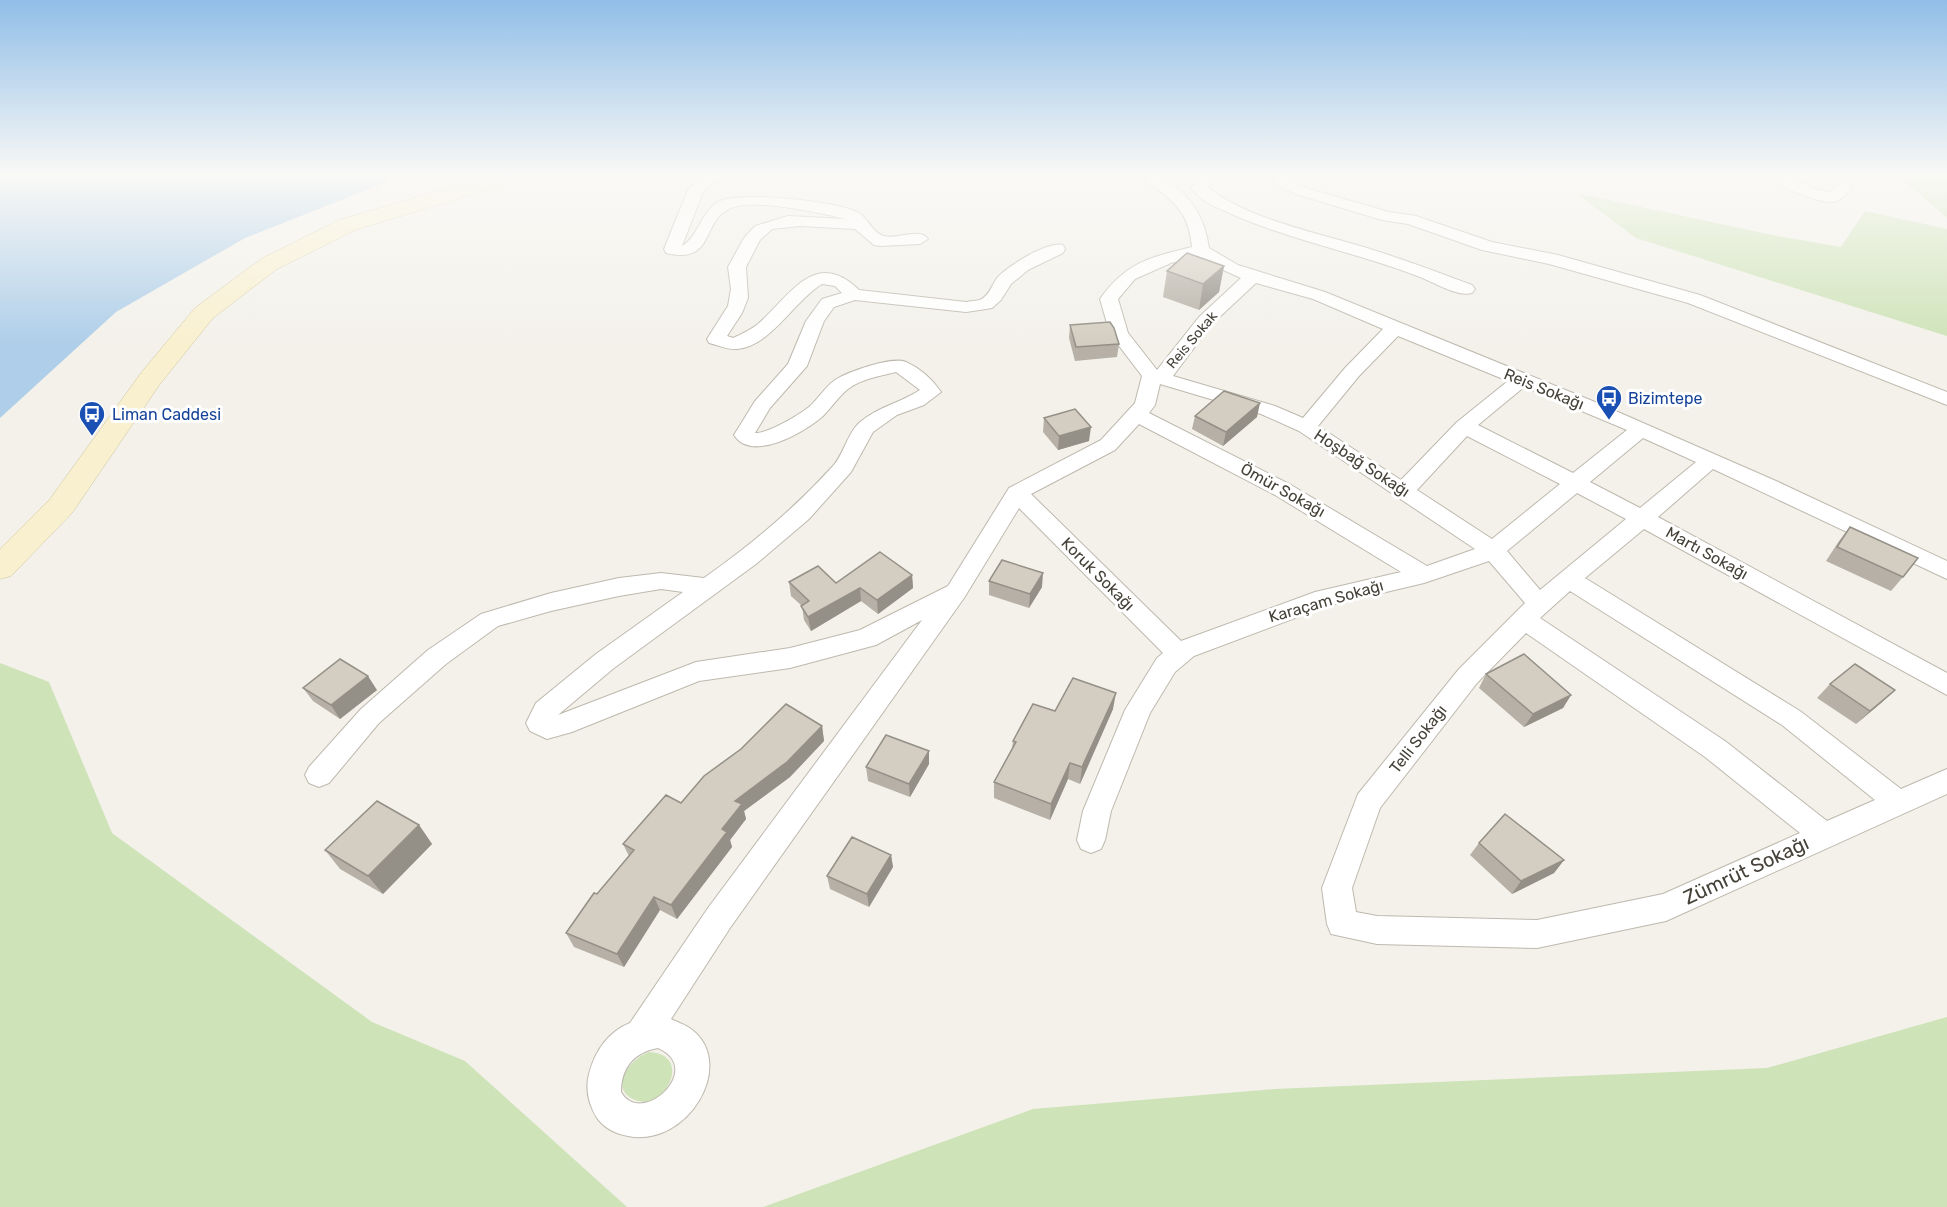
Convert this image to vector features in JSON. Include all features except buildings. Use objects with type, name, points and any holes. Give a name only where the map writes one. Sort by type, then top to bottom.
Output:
[{"type":"main road","points":[[0,568],[61,506],[150,379],[204,313],[269,264],[334,231]]},
{"type":"street","points":[[679,231],[672,249],[685,252],[693,248],[702,231]]},
{"type":"street","points":[[761,231],[751,242],[737,267],[741,287],[735,312],[716,339],[735,344],[758,333],[793,296],[821,278],[834,278],[846,284],[854,295]]},
{"type":"street","points":[[867,231],[880,241],[920,239]]},
{"type":"street","points":[[642,1034],[719,918],[956,592],[1017,493],[1108,445],[1145,405],[1156,377],[1119,334],[1109,299],[1128,275],[1165,259],[1201,250],[1198,231]]},
{"type":"street","points":[[1301,231],[1382,257],[1466,289]]},
{"type":"street","points":[[1446,231],[1488,246],[1552,259],[1694,299],[1947,399]]},
{"type":"street","points":[[956,592],[867,638],[790,658],[696,672],[563,724],[547,728],[539,723],[545,710],[605,661],[748,558],[801,514],[844,467],[865,428],[890,411],[917,401],[931,392],[924,382],[899,366],[869,372],[842,384],[814,413],[771,438],[754,441],[744,435],[762,405],[797,366],[815,321],[828,303],[854,295],[966,308],[986,304],[996,296],[1004,281],[1022,266],[1057,249]]},
{"type":"street","name":"Reis Sokağı","points":[[1201,250],[1251,277],[1332,300],[1394,329],[1640,430],[1835,517],[1947,571]]},
{"type":"street","name":"Reis Sokak","points":[[1156,377],[1205,321],[1251,277]]},
{"type":"street","points":[[1306,427],[1352,372],[1394,329]]},
{"type":"street","name":"Hoşbağ Sokağı","points":[[1156,377],[1268,410],[1306,427],[1404,489],[1493,550],[1531,612],[1715,749],[1823,835]]},
{"type":"street","points":[[1404,489],[1464,426],[1521,380]]},
{"type":"street","name":"Ömür Sokağı","points":[[1136,415],[1246,468],[1325,513],[1424,575]]},
{"type":"street","name":"Martı Sokağı","points":[[1464,426],[1576,482],[1947,685]]},
{"type":"street","name":"Karaçam Sokağı","points":[[1090,840],[1097,811],[1138,710],[1166,665],[1185,649],[1323,598],[1424,575],[1467,562],[1493,550],[1640,430]]},
{"type":"street","name":"Telli Sokağı","points":[[1537,934],[1377,930],[1342,924],[1337,888],[1368,802],[1468,676],[1531,612],[1710,461]]},
{"type":"street","name":"Koruk Sokağı","points":[[1017,493],[1179,654]]},
{"type":"street","points":[[1569,579],[1681,647],[1791,718],[1898,802]]},
{"type":"street","points":[[319,775],[370,716],[437,657],[490,621],[551,602],[661,580],[707,587]]},
{"type":"street","name":"Zümrüt Sokağı","points":[[1537,934],[1666,907],[1947,781]]},
{"type":"green space","points":[[1627,231],[1755,231],[1841,247],[1851,231],[1947,231],[1947,336],[1636,238]]},
{"type":"green space","points":[[0,663],[49,682],[112,833],[372,1022],[465,1061],[627,1207],[0,1207]]},
{"type":"green space","points":[[1947,1017],[1947,1207],[763,1207],[1033,1109],[1275,1089],[1767,1068]]},
{"type":"green space","points":[[649,1052],[663,1055],[670,1062],[672,1071],[670,1081],[656,1098],[646,1101],[635,1100],[627,1095],[622,1081],[635,1060]]},
{"type":"water","points":[[0,231],[262,231],[245,238],[116,312],[0,418]]},
{"type":"place","name":"Bizimtepe","points":[[1609,421]]},
{"type":"place","name":"Liman Caddesi","points":[[92,437]]}]
